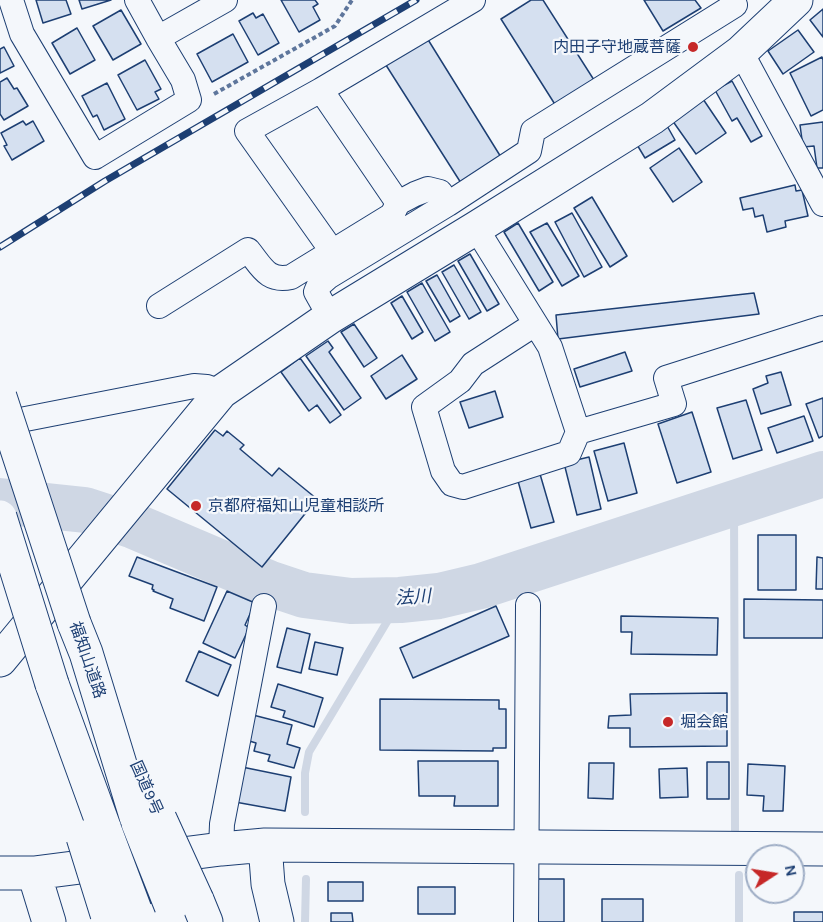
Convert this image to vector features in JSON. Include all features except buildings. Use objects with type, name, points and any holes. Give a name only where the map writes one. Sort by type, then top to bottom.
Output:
[{"type":"main road","points":[[0,660],[221,392],[330,317],[652,118],[741,52],[796,0]]},
{"type":"main road","name":"福知山道路","points":[[0,397],[74,623],[86,653]]},
{"type":"main road","points":[[0,518],[52,684],[70,732],[94,833],[123,917]]},
{"type":"main road","name":"国道9号","points":[[86,653],[149,821],[188,913]]},
{"type":"main road","points":[[265,845],[268,884],[277,922]]},
{"type":"main road","points":[[0,873],[34,873],[265,845],[823,849]]},
{"type":"main road","points":[[34,873],[49,922]]},
{"type":"street","points":[[11,0],[22,34],[95,157],[189,100],[183,80],[137,0]]},
{"type":"street","points":[[158,38],[225,0]]},
{"type":"street","points":[[332,251],[248,131],[473,0]]},
{"type":"street","points":[[330,317],[316,292],[319,285],[328,277],[448,204],[529,151],[533,131],[735,4],[733,0]]},
{"type":"street","points":[[741,52],[820,191]]},
{"type":"street","points":[[321,90],[398,203]]},
{"type":"street","points":[[159,306],[248,250],[272,278],[291,277],[392,215],[398,203],[415,194],[428,189],[440,192],[448,204]]},
{"type":"street","points":[[476,228],[550,347],[578,432],[569,453],[464,487],[452,484],[443,471],[424,407],[460,381],[472,364],[535,324]]},
{"type":"street","points":[[578,432],[674,404],[666,378],[823,328]]},
{"type":"street","points":[[0,424],[194,386],[207,387],[221,392]]},
{"type":"street","points":[[526,922],[528,604]]},
{"type":"street","points":[[221,849],[222,824],[264,606]]},
{"type":"path","points":[[189,100],[209,97],[335,27],[352,0]]},
{"type":"waterway","name":"法川","points":[[0,501],[85,510],[134,526],[268,583],[304,595],[351,601],[400,600],[439,596],[481,586],[823,474]]},
{"type":"waterway","points":[[734,503],[735,832]]},
{"type":"waterway","points":[[82,518],[85,510]]},
{"type":"waterway","points":[[305,812],[305,773],[309,752],[400,600]]},
{"type":"waterway","points":[[739,875],[739,922]]},
{"type":"waterway","points":[[305,922],[306,879]]},
{"type":"railway","points":[[0,247],[105,181],[416,0]]},
{"type":"place","name":"内田子守地蔵菩薩","points":[[693,47]]},
{"type":"place","name":"京都府福知山児童相談所","points":[[196,506]]},
{"type":"place","name":"堀会館","points":[[668,722]]}]
